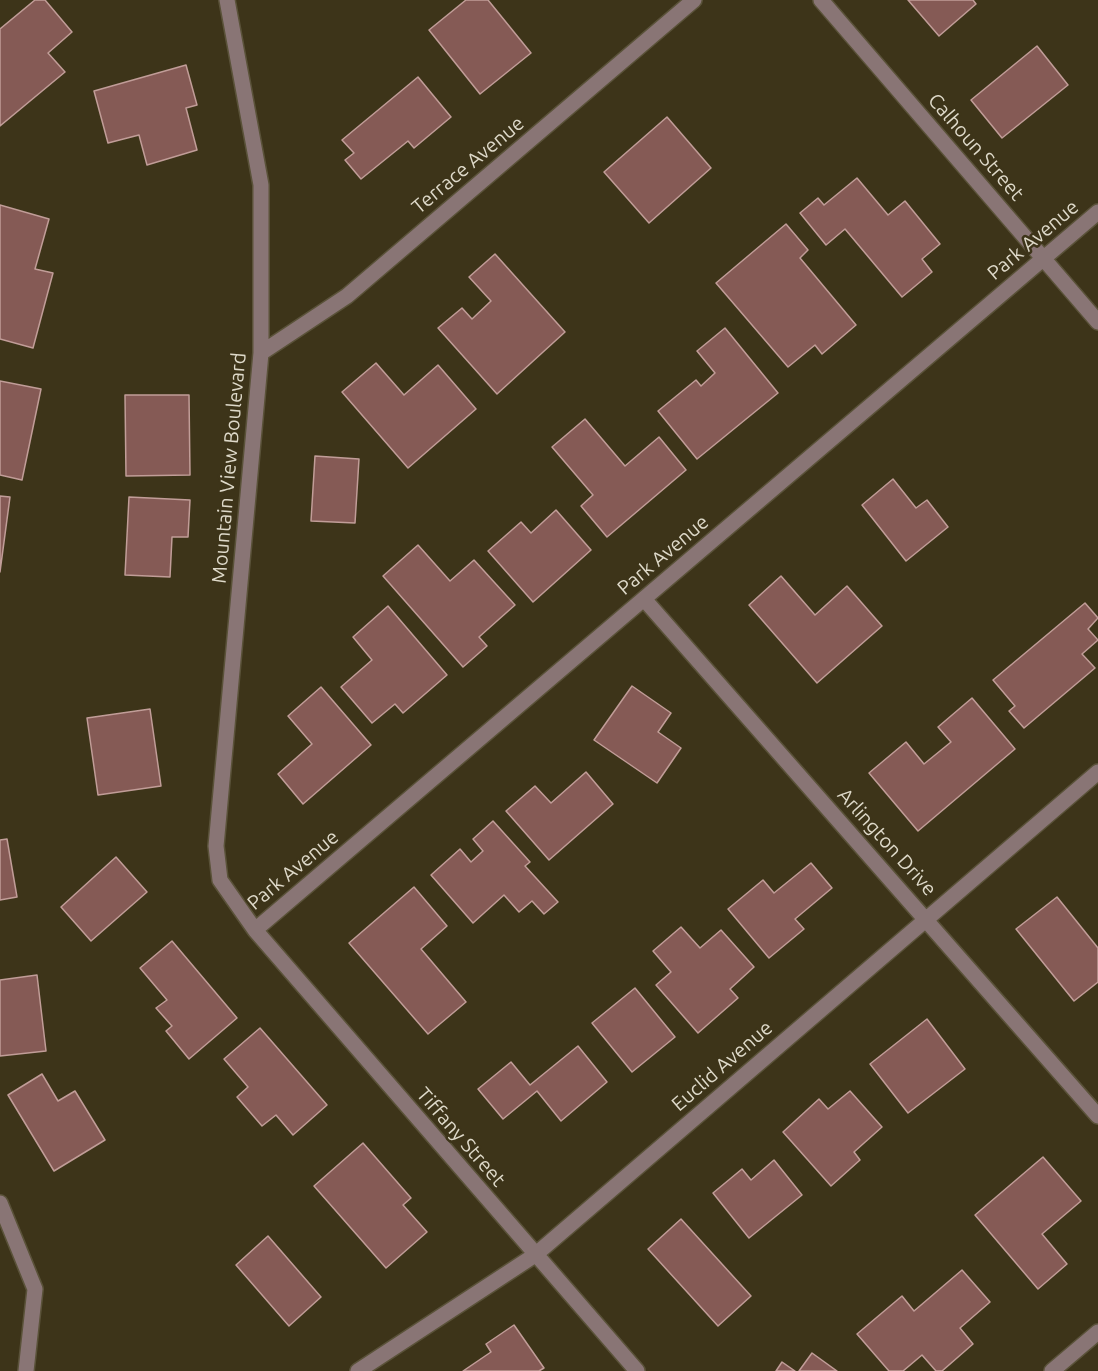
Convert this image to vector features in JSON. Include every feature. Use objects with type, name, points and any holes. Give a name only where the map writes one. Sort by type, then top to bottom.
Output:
[{"type":"street","name":"Mountain View Boulevard","points":[[227,0],[261,185],[261,353],[216,846],[220,880],[255,930]]},
{"type":"street","name":"Terrace Avenue","points":[[261,353],[347,296],[694,0]]},
{"type":"street","name":"Calhoun Street","points":[[821,0],[1098,322]]},
{"type":"street","name":"Park Avenue","points":[[255,930],[1098,212]]},
{"type":"street","name":"Arlington Drive","points":[[644,599],[1098,1116]]},
{"type":"street","name":"Euclid Avenue","points":[[358,1371],[535,1255],[1098,772]]},
{"type":"street","name":"Tiffany Street","points":[[255,930],[637,1371]]},
{"type":"street","points":[[0,1203],[34,1289],[26,1371]]},
{"type":"street","points":[[1052,1371],[1098,1332]]},
{"type":"building","points":[[35,0],[45,0],[72,32],[48,53],[65,72],[0,126],[0,29]]},
{"type":"building","points":[[466,0],[488,0],[531,53],[480,94],[429,30]]},
{"type":"building","points":[[908,0],[973,0],[976,4],[939,36]]},
{"type":"building","points":[[1037,46],[1068,85],[1002,138],[971,100]]},
{"type":"building","points":[[186,65],[197,105],[186,108],[197,150],[147,165],[139,135],[108,143],[94,91]]},
{"type":"building","points":[[418,77],[451,117],[414,148],[408,141],[361,179],[345,160],[354,153],[342,140]]},
{"type":"building","points":[[667,117],[711,168],[649,223],[604,172]]},
{"type":"building","points":[[857,178],[888,215],[905,201],[940,244],[922,259],[932,272],[902,297],[845,229],[826,245],[800,213],[818,198],[824,205]]},
{"type":"building","points":[[0,205],[49,219],[35,269],[53,273],[33,348],[0,339]]},
{"type":"building","points":[[786,224],[808,250],[800,258],[856,325],[822,354],[815,345],[788,367],[716,283]]},
{"type":"building","points":[[495,254],[565,332],[497,394],[438,328],[462,308],[472,319],[491,301],[469,277]]},
{"type":"building","points":[[725,328],[778,393],[697,459],[658,411],[696,380],[701,386],[715,373],[697,351]]},
{"type":"building","points":[[376,363],[404,395],[438,365],[476,409],[408,468],[342,392]]},
{"type":"building","points":[[0,381],[41,389],[22,480],[0,475]]},
{"type":"building","points":[[125,395],[189,395],[190,475],[126,476]]},
{"type":"building","points":[[585,419],[625,466],[659,437],[686,470],[607,537],[581,506],[593,495],[552,447]]},
{"type":"building","points":[[315,456],[359,459],[355,523],[311,521]]},
{"type":"building","points":[[893,479],[916,508],[927,500],[948,527],[906,561],[862,505]]},
{"type":"building","points":[[0,496],[10,497],[0,572]]},
{"type":"building","points":[[129,497],[190,500],[188,537],[172,537],[170,577],[125,575]]},
{"type":"building","points":[[556,510],[591,550],[533,602],[488,551],[521,522],[531,533]]},
{"type":"building","points":[[418,545],[450,581],[474,560],[515,605],[479,637],[487,646],[463,667],[383,576]]},
{"type":"building","points":[[781,576],[815,615],[847,586],[882,626],[817,683],[749,605]]},
{"type":"building","points":[[1085,603],[1098,618],[1088,629],[1098,640],[1082,654],[1095,668],[1024,728],[1009,711],[1015,706],[993,680]]},
{"type":"building","points":[[388,606],[447,675],[403,713],[395,704],[372,723],[341,687],[372,660],[353,637]]},
{"type":"building","points":[[632,686],[671,713],[658,732],[681,748],[657,783],[594,740]]},
{"type":"building","points":[[321,687],[371,745],[303,804],[278,774],[312,744],[288,716]]},
{"type":"building","points":[[972,698],[1015,749],[918,831],[869,773],[906,742],[924,764],[951,742],[938,727]]},
{"type":"building","points":[[150,709],[161,786],[98,795],[87,718]]},
{"type":"building","points":[[586,772],[613,804],[549,860],[506,811],[535,786],[551,803]]},
{"type":"building","points":[[493,821],[530,862],[525,866],[558,902],[544,914],[532,901],[519,912],[504,895],[473,923],[431,875],[460,849],[471,862],[483,851],[473,839]]},
{"type":"building","points":[[7,839],[17,897],[0,900],[0,840]]},
{"type":"building","points":[[116,857],[147,892],[91,941],[61,907]]},
{"type":"building","points":[[811,863],[832,888],[795,919],[804,929],[769,958],[728,909],[763,880],[774,893]]},
{"type":"building","points":[[414,887],[447,926],[421,949],[466,1002],[428,1034],[349,943]]},
{"type":"building","points":[[1057,897],[1098,948],[1098,982],[1074,1001],[1016,929]]},
{"type":"building","points":[[681,927],[700,948],[721,930],[754,967],[730,989],[738,998],[698,1033],[656,985],[671,972],[653,951]]},
{"type":"building","points":[[172,941],[237,1018],[189,1059],[166,1031],[172,1026],[156,1008],[167,1000],[140,968]]},
{"type":"building","points":[[37,975],[46,1051],[0,1056],[0,980]]},
{"type":"building","points":[[635,988],[675,1037],[632,1072],[592,1023]]},
{"type":"building","points":[[927,1019],[965,1069],[908,1113],[870,1064]]},
{"type":"building","points":[[260,1028],[327,1105],[293,1135],[276,1115],[262,1126],[237,1097],[248,1087],[224,1059]]},
{"type":"building","points":[[578,1046],[607,1082],[561,1121],[537,1091],[503,1119],[478,1089],[511,1062],[530,1085]]},
{"type":"building","points":[[42,1074],[58,1101],[75,1091],[105,1140],[54,1171],[8,1095]]},
{"type":"building","points":[[850,1091],[882,1127],[854,1152],[860,1160],[831,1186],[783,1132],[819,1099],[828,1109]]},
{"type":"building","points":[[363,1143],[411,1198],[403,1205],[427,1232],[386,1268],[314,1186]]},
{"type":"building","points":[[1043,1157],[1081,1201],[1042,1234],[1067,1264],[1038,1289],[975,1215]]},
{"type":"building","points":[[774,1160],[802,1195],[749,1238],[713,1193],[742,1169],[751,1180]]},
{"type":"building","points":[[681,1219],[751,1296],[718,1326],[648,1249]]},
{"type":"building","points":[[268,1236],[321,1297],[289,1326],[236,1265]]},
{"type":"building","points":[[962,1270],[990,1302],[960,1328],[973,1344],[942,1371],[936,1371],[922,1355],[903,1371],[889,1371],[857,1334],[902,1296],[914,1311]]},
{"type":"building","points":[[514,1325],[544,1368],[539,1371],[463,1371],[491,1352],[486,1344]]},
{"type":"building","points":[[812,1353],[837,1371],[799,1371]]},
{"type":"building","points":[[782,1362],[795,1371],[776,1371]]}]
